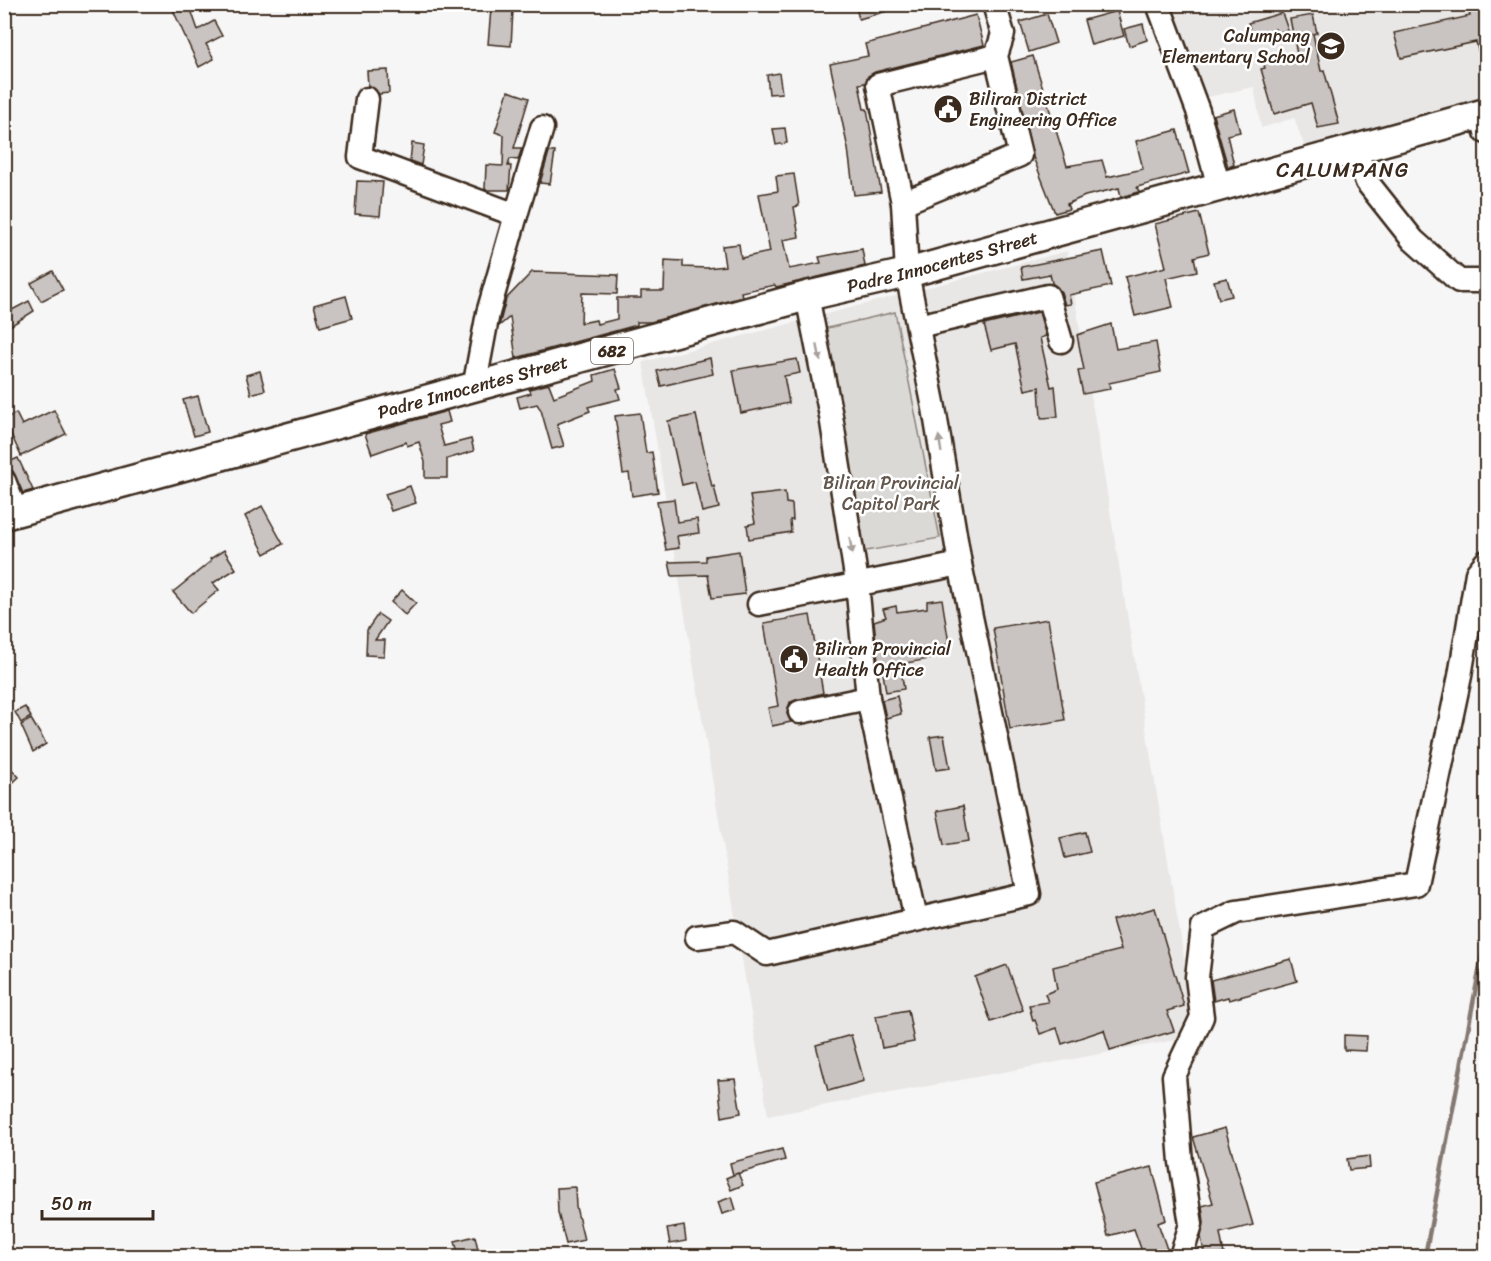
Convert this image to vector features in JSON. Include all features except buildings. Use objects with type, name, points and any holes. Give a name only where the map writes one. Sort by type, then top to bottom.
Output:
[{"type":"main road","name":"682","points":[[1219,187],[1355,150],[1485,120]]},
{"type":"main road","name":"Padre Innocentes Street","points":[[10,513],[807,296],[907,273],[1219,187]]},
{"type":"street","points":[[903,203],[1020,155],[996,56],[1003,33],[994,4]]},
{"type":"street","points":[[1158,4],[1198,111],[1219,187]]},
{"type":"street","points":[[697,937],[734,932],[767,954],[1029,894],[960,564],[907,273],[903,203],[878,85],[996,56]]},
{"type":"street","points":[[367,99],[360,157],[516,215]]},
{"type":"street","points":[[474,388],[488,313],[542,128]]},
{"type":"street","points":[[1355,150],[1366,182],[1413,240],[1460,281],[1486,281]]},
{"type":"street","points":[[807,296],[831,416],[857,583],[868,698],[916,919]]},
{"type":"street","points":[[918,326],[1048,297],[1061,341]]},
{"type":"street","points":[[4,481],[10,513]]},
{"type":"street","points":[[1182,1252],[1191,1224],[1182,1162],[1174,1076],[1202,1017],[1197,977],[1203,928],[1236,912],[1416,884],[1460,676],[1477,573],[1486,562]]},
{"type":"street","points":[[759,604],[960,564]]},
{"type":"street","points":[[800,712],[868,698]]},
{"type":"shaded area","name":"Calumpang Elementary School","points":[[1163,5],[1486,5],[1486,104],[1306,151],[1294,118],[1261,128],[1254,87],[1194,100]]},
{"type":"shaded area","points":[[1067,251],[1197,1036],[768,1116],[643,362]]},
{"type":"green space","name":"Biliran Provincial Capitol Park","points":[[895,312],[940,538],[861,552],[823,329]]},
{"type":"waterway","points":[[1425,1256],[1486,935]]},
{"type":"place","name":"Calumpang Elementary School","points":[[1331,46]]},
{"type":"place","name":"Biliran District Engineering Office","points":[[948,109]]},
{"type":"place","name":"Biliran Provincial Health Office","points":[[794,659]]},
{"type":"district","name":"CALUMPANG","points":[[1343,170]]}]
